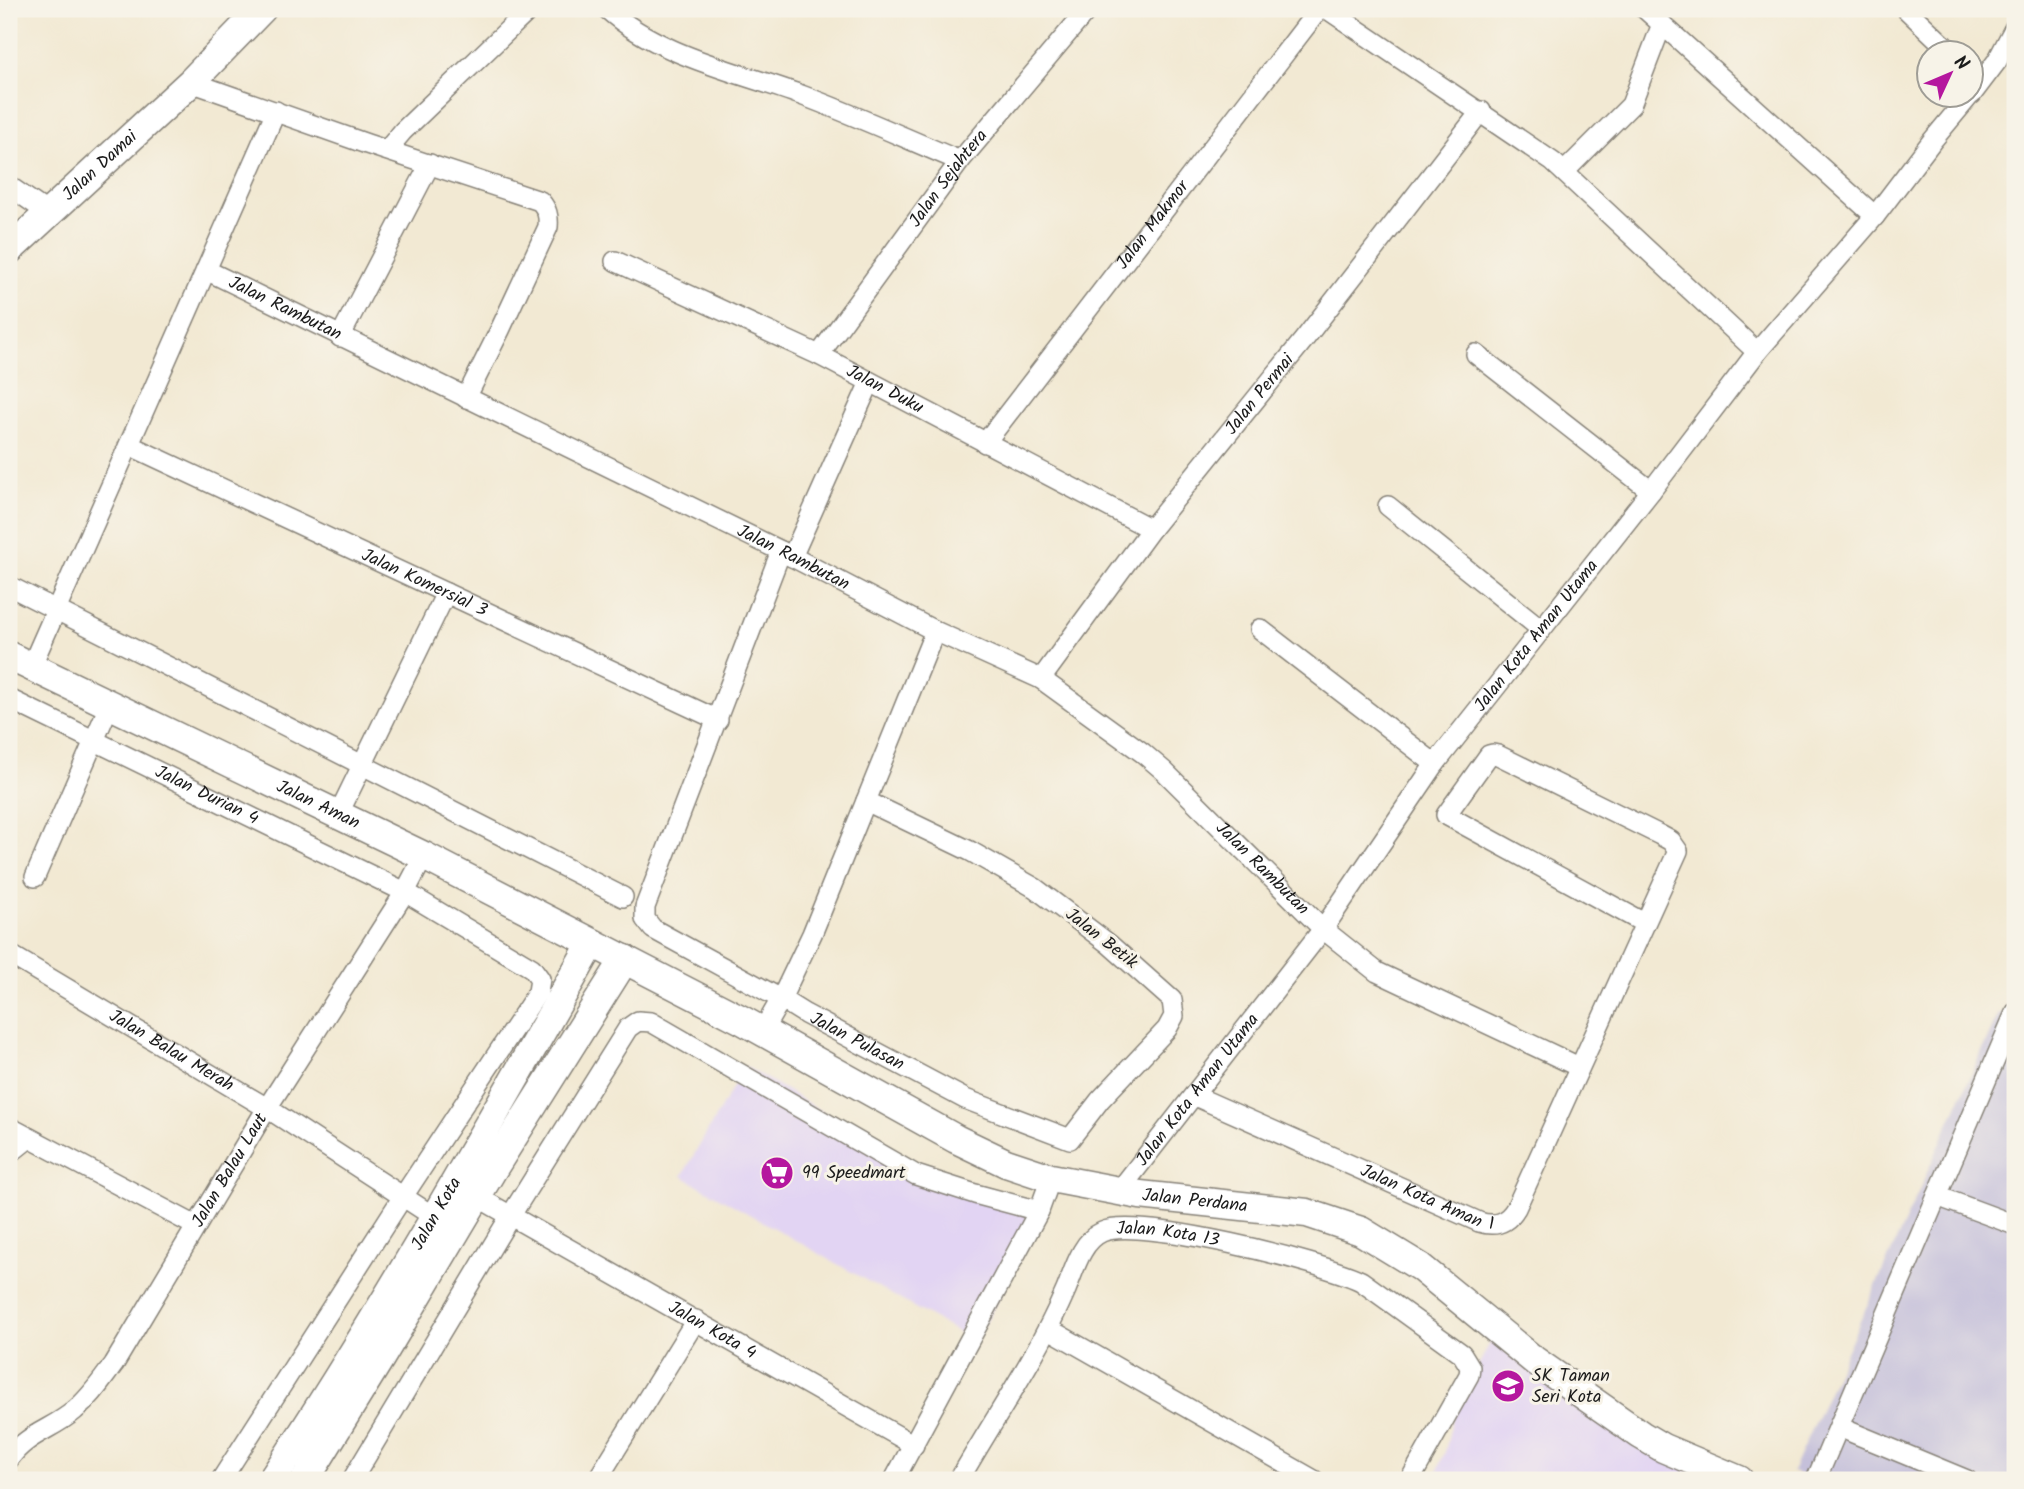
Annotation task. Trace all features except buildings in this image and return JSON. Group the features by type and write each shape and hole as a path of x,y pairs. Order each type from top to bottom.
{"street":[{"name":"Jalan Damai","path":"9,250 191,82 262,9"},
{"path":"395,140 530,9"},
{"path":"607,9 644,36 683,53 803,96 960,161"},
{"name":"Jalan Sejahtera","path":"819,355 960,161 1088,9"},
{"name":"Jalan Makmor","path":"985,443 1319,9"},
{"path":"1327,9 1532,146 1564,172 1757,352"},
{"path":"1645,9 1875,216"},
{"path":"1906,9 1936,38"},
{"path":"1564,172 1631,104 1662,24"},
{"name":"Jalan Kota Aman Utama","path":"1986,73 1997,61 2015,27"},
{"path":"191,82 276,111 395,140 430,164 540,201 548,214 548,227 466,398"},
{"name":"Jalan Kota Aman Utama","path":"1119,1191 1323,929 1435,764 1757,352 1875,216 1957,108"},
{"path":"20,662 56,610 276,111"},
{"name":"Jalan Permai","path":"1041,679 1151,529 1306,337 1481,111"},
{"path":"340,337 430,164"},
{"path":"9,186 48,213"},
{"name":"Jalan Duku","path":"615,261 819,355 1151,529"},
{"name":"Jalan Rambutan","path":"206,270 786,554 935,631 1041,679 1164,771 1323,929 1377,972 1579,1067"},
{"path":"1476,354 1651,491"},
{"path":"718,720 786,554 870,382"},
{"name":"Jalan Komersial 3","path":"129,445 718,720"},
{"path":"1388,506 1541,629"},
{"path":"9,586 623,897"},
{"path":"338,815 446,593"},
{"path":"1260,629 1435,764"},
{"path":"762,1032 813,934 935,631"},
{"name":"Jalan Aman","path":"20,662 424,856 625,959"},
{"name":"Jalan Durian 4","path":"9,699 405,892 532,968 540,979 540,986 402,1198"},
{"path":"35,877 109,706"},
{"name":"Jalan Pulasan","path":"718,720 645,907 645,919 653,929 965,1099 1070,1139"},
{"path":"1579,1067 1678,850 1671,842 1498,755 1489,755 1446,815 1644,923"},
{"name":"Jalan Betik","path":"866,801 970,851 1035,888 1109,944 1172,1000 1174,1016 1167,1029 1100,1100 1070,1139"},
{"name":"Jalan Balau Laut","path":"9,1459 29,1437 76,1410 114,1364 267,1108 405,892 424,856"},
{"name":"Jalan Kota","path":"305,1480 465,1190 592,943"},
{"name":"Jalan Kota","path":"465,1190 625,959"},
{"name":"Jalan Perdana","path":"625,959 956,1139 1006,1163 1051,1178 1119,1191 1307,1213 1361,1231 1420,1267 1526,1354 1641,1435 1663,1448 1739,1480"},
{"name":"Jalan Balau Merah","path":"14,963 267,1108 445,1224"},
{"path":"1816,1480 2015,1013"},
{"path":"352,1480 511,1215 632,1023 645,1020 746,1075 916,1175 1039,1211"},
{"name":"Jalan Kota Aman 1","path":"1195,1096 1479,1222 1496,1224 1504,1221 1516,1208 1579,1067"},
{"path":"9,1127 196,1226"},
{"path":"9,1154 29,1138"},
{"path":"894,1480 1039,1211 1051,1178"},
{"name":"Jalan Kota 4","path":"465,1190 914,1445"},
{"path":"1937,1196 2015,1225"},
{"path":"221,1480 402,1198"},
{"name":"Jalan Kota","path":"272,1480 344,1369 445,1224"},
{"name":"Jalan Kota 13","path":"964,1479 1049,1329 1083,1251 1092,1239 1102,1232 1126,1228 1167,1232 1277,1254 1344,1273 1361,1282 1462,1354 1470,1367 1466,1381 1410,1480"},
{"path":"597,1480 696,1320"},
{"path":"1049,1329 1314,1480"},
{"path":"1839,1427 1967,1480"}],"shaded area":[{"path":"2015,1012 2015,1480 1814,1480 1792,1472 1999,1013"},
{"path":"745,1066 920,1169 1048,1206 975,1342 682,1176"},
{"name":"SK Taman Seri Kota","path":"1491,1341 1707,1480 1434,1480 1445,1452 1454,1412"}],"place":[{"name":"99 Speedmart","path":"777,1173"},
{"name":"SK Taman Seri Kota","path":"1508,1386"}]}
